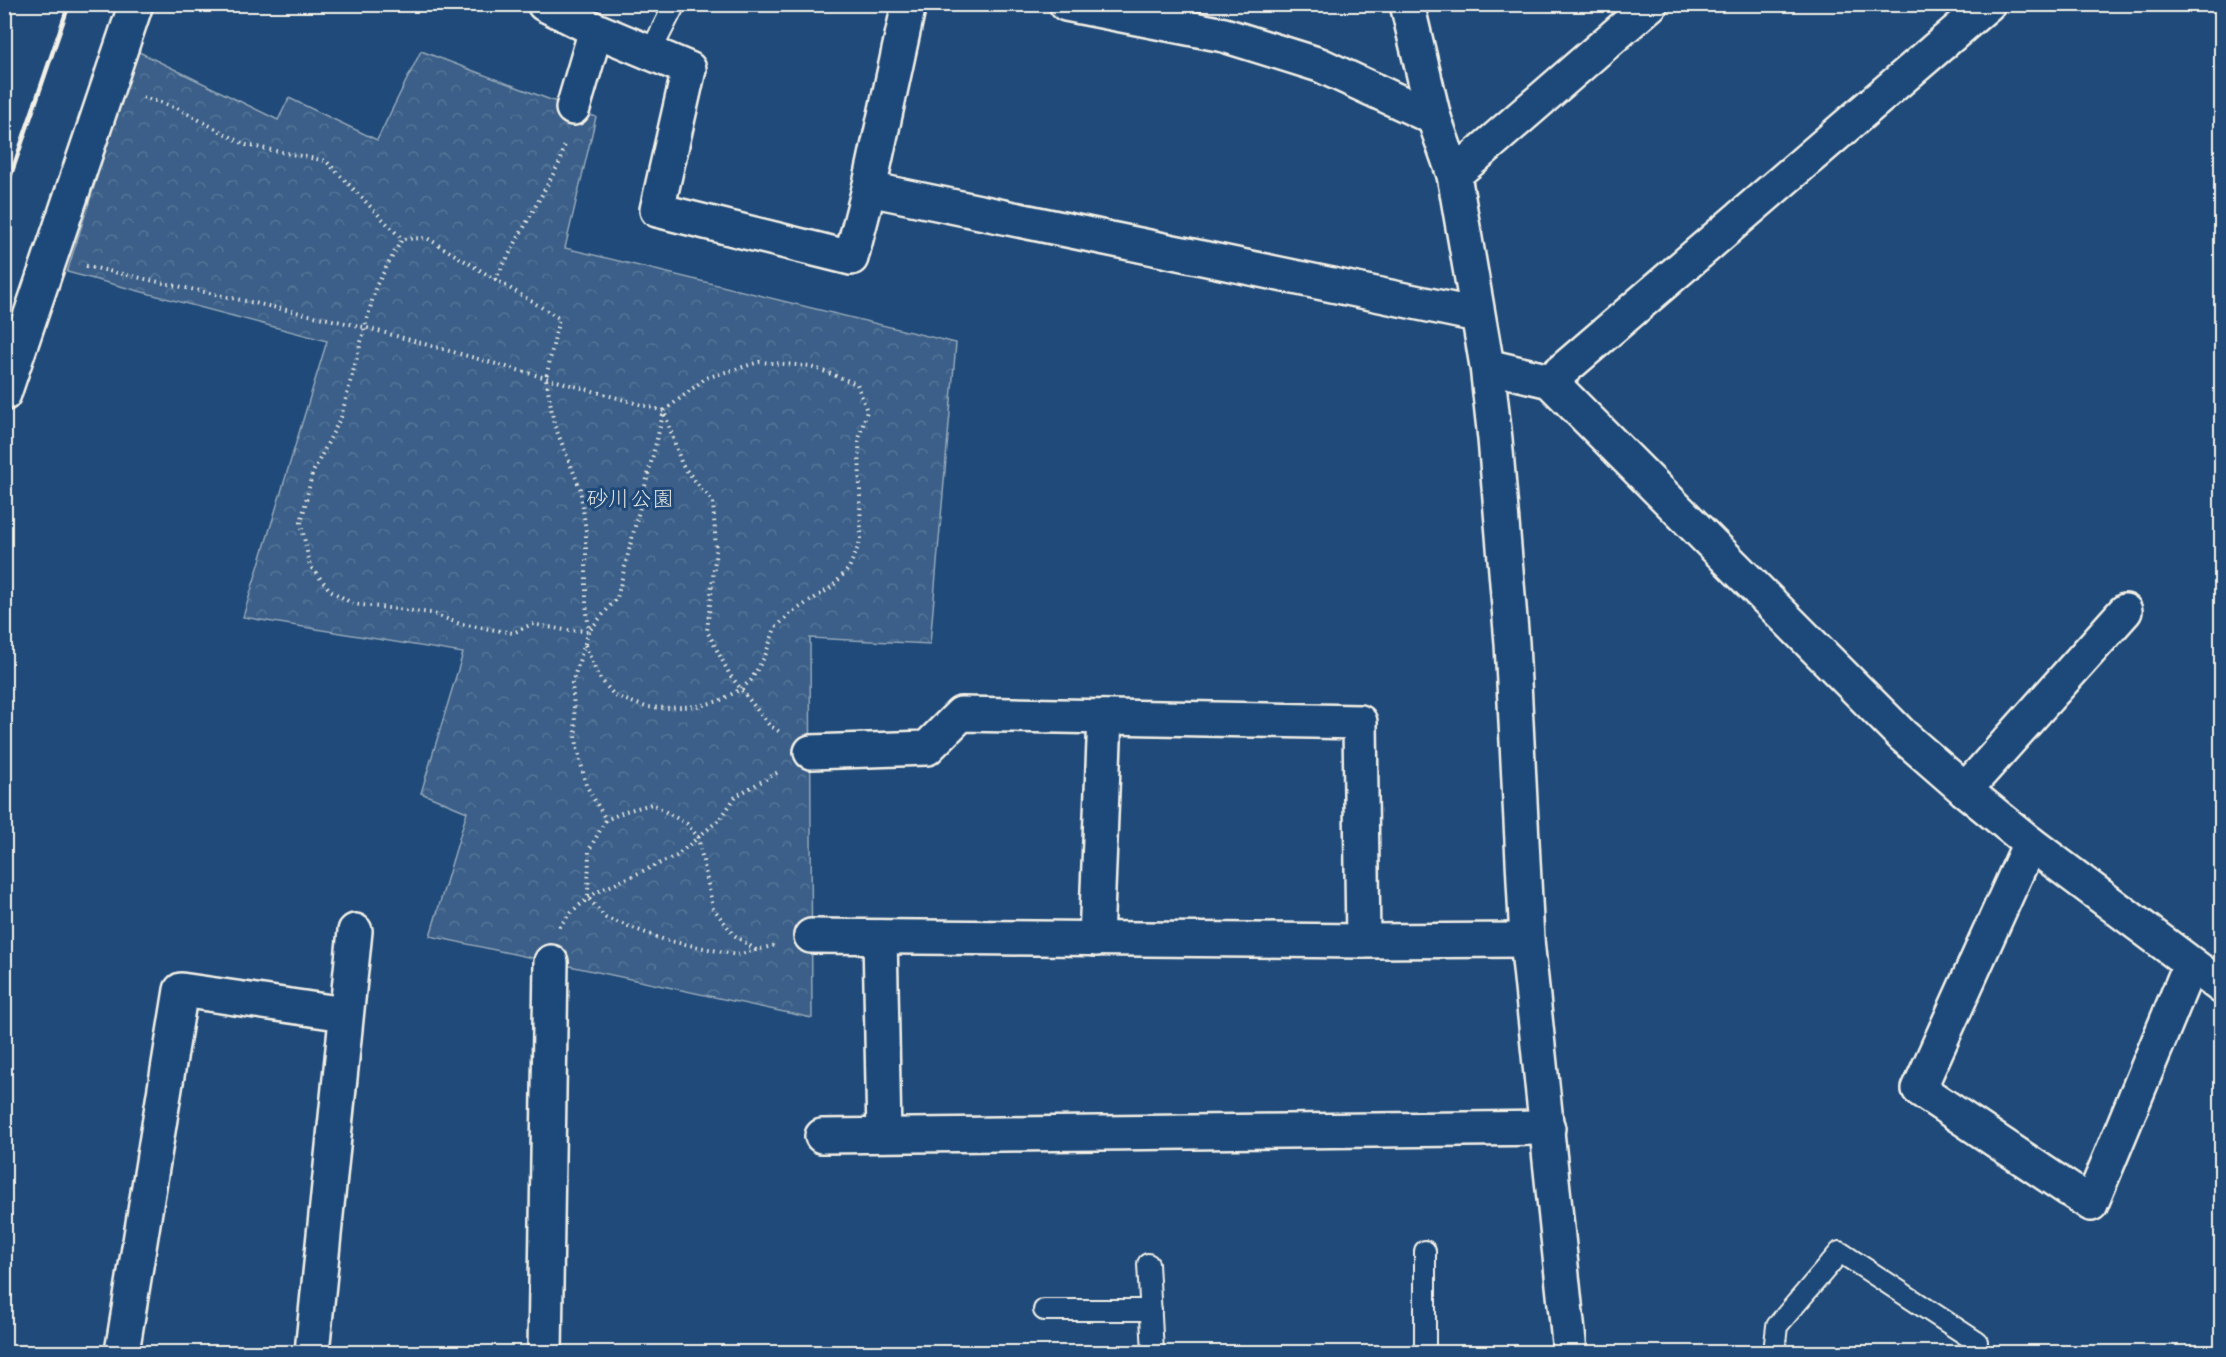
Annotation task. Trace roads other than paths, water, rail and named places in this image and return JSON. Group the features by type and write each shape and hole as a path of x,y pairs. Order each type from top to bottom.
{"street":[{"path":"4,394 136,4"},
{"path":"544,4 596,30 689,69 657,210 851,258 869,189 909,4"},
{"path":"1066,4 1224,35 1320,65 1434,118"},
{"path":"1407,4 1434,118 1454,175 1487,366 1512,643 1527,940 1570,1353"},
{"path":"1454,175 1651,4"},
{"path":"1550,381 1979,7"},
{"path":"573,108 596,30"},
{"path":"869,189 1477,315"},
{"path":"1487,366 1550,381 1902,735 2030,843 2222,987"},
{"path":"1965,790 2125,611"},
{"path":"811,752 927,748 961,714 1360,722 1363,941"},
{"path":"1096,939 1105,717"},
{"path":"2030,843 1919,1089 2091,1204 2190,965"},
{"path":"312,1353 355,931"},
{"path":"811,936 1363,941 1527,940"},
{"path":"880,937 884,1136"},
{"path":"545,1353 551,962"},
{"path":"122,1353 181,990 345,1014"},
{"path":"822,1136 1548,1128"}],"lane":[{"path":"650,53 675,4"},
{"path":"1425,1251 1425,1353"},
{"path":"1774,1353 1777,1326 1840,1252 1977,1342 1976,1353"},
{"path":"1148,1264 1153,1353"},
{"path":"1044,1310 1151,1310"}],"railway":[{"path":"4,195 69,4"}],"park label":[{"name":"砂川公園","path":"630,498"}]}
